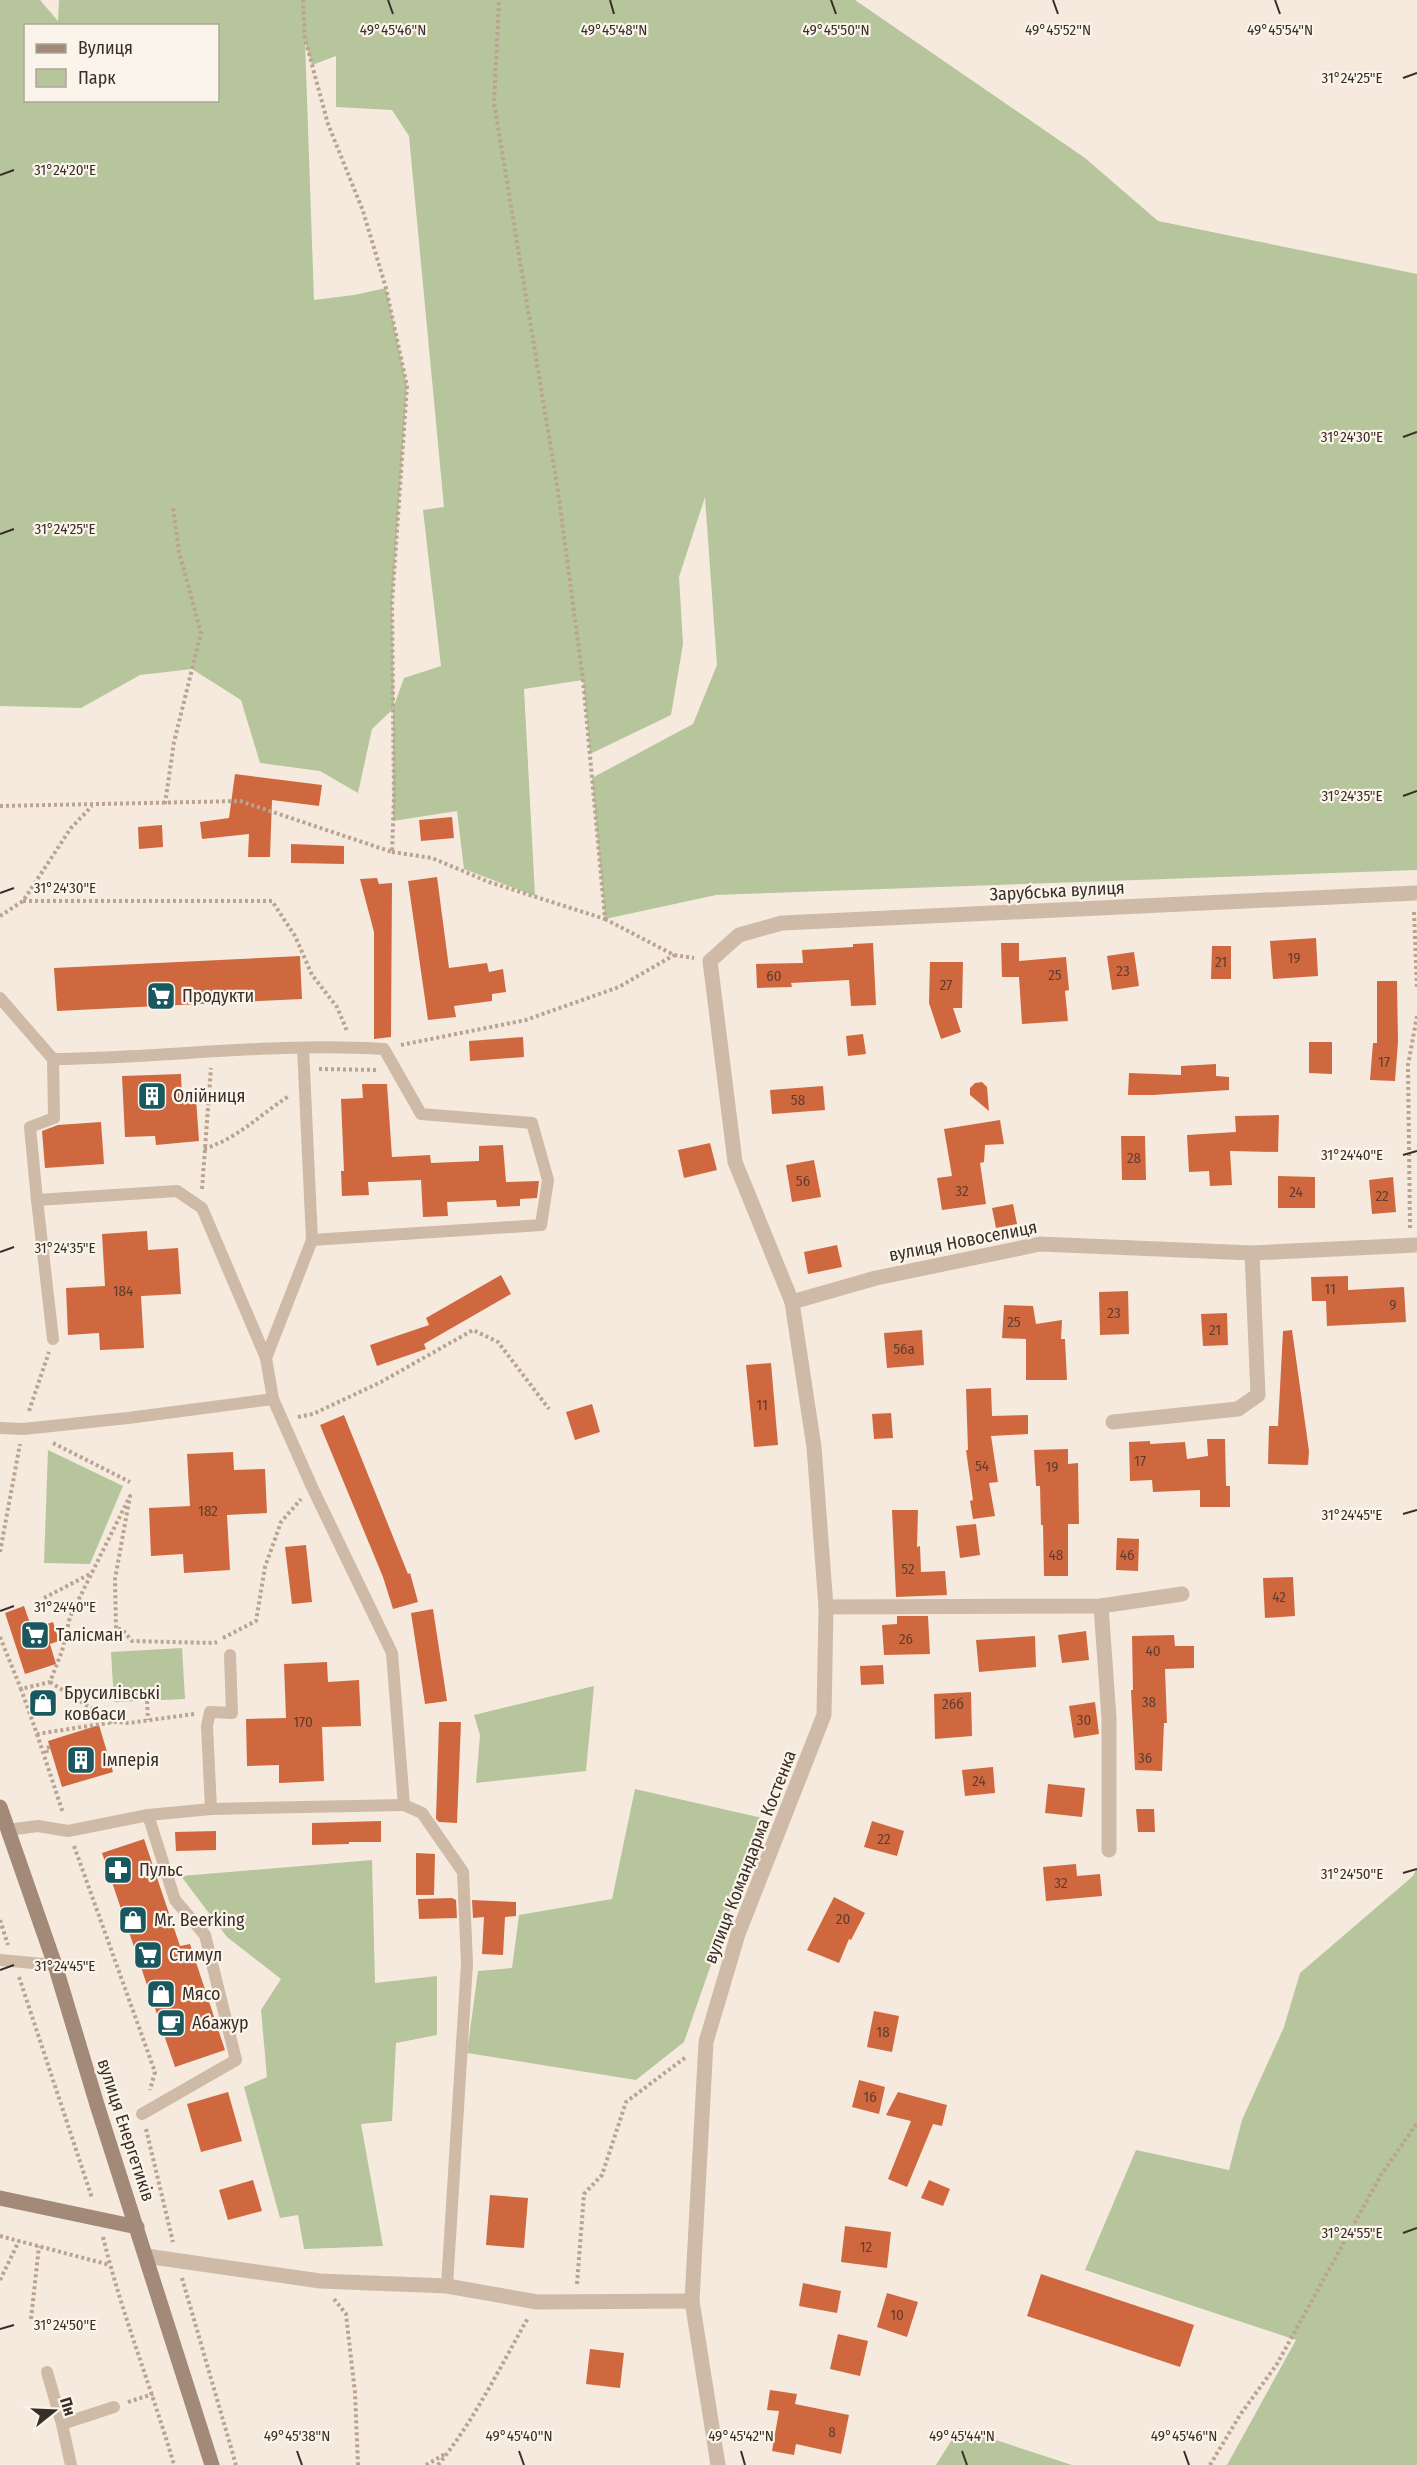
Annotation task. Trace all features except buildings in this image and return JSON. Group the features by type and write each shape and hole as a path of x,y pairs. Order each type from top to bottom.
{"main road":[{"name":"вулиця Енергетиків","path":"0,1807 55,1965 212,2465"},
{"path":"0,2198 136,2227"}],"street":[{"name":"Зарубська вулиця","path":"710,960 739,935 782,923 1415,893"},
{"name":"вулиця Командарма Костенка","path":"710,960 735,1162 792,1302 814,1447 826,1607 824,1715 738,1934 706,2042 692,2301 718,2465"},
{"name":"вулиця Новоселиця","path":"792,1302 876,1278 1040,1244 1252,1253 1414,1246"},
{"path":"1113,1422 1238,1409 1258,1395 1252,1253"},
{"path":"826,1607 1101,1606 1182,1594"},
{"path":"1101,1606 1109,1718 1109,1850"},
{"path":"146,2256 321,2281 447,2286 537,2302 692,2301"}],"lane":[{"path":"0,998 53,1059 54,1118 30,1127 53,1339"},
{"path":"266,1358 312,1240 303,1048"},
{"path":"53,1059 303,1048 384,1049 422,1114 532,1123 548,1179 541,1225 312,1240"},
{"path":"37,1200 177,1191 202,1208 266,1358 273,1399 312,1487 392,1653 405,1805"},
{"path":"0,1428 23,1429 128,1418 273,1399"},
{"path":"211,1809 207,1726 210,1712 232,1713 230,1655"},
{"path":"7,1830 38,1826 68,1831 148,1815 211,1809 405,1805 422,1813 463,1872 467,1963 447,2286"},
{"path":"142,2114 237,2060 205,1935 175,1900 148,1815"},
{"path":"0,1960 55,1965"},
{"path":"47,2372 62,2424 70,2465"},
{"path":"62,2424 114,2407"}],"path":[{"path":"303,0 305,39 322,104 363,211 386,288 407,386 392,603 394,787 392,852"},
{"path":"499,0 494,103 558,491 579,645 605,919"},
{"path":"165,804 174,742 201,633 179,552 173,507"},
{"path":"0,806 92,806 240,801 392,852 432,858 489,882 605,919 674,955 710,960"},
{"path":"0,916 22,901 70,828 92,806"},
{"path":"1415,893 1417,989"},
{"path":"22,901 272,901 295,936 312,975 338,1007 353,1047"},
{"path":"384,1049 525,1020 619,987 674,955"},
{"path":"1414,1246 1408,1065 1417,1016"},
{"path":"202,1208 212,1052"},
{"path":"282,1419 313,1414 381,1382 473,1330 498,1342 549,1409"},
{"path":"23,1429 130,1482"},
{"path":"50,1682 62,1651 70,1617 130,1496 115,1579 116,1629 122,1629 132,1641 214,1643 256,1621 265,1567 281,1522 312,1487"},
{"path":"44,1598 93,1573"},
{"path":"0,1637 37,1734 114,1722 210,1712"},
{"path":"21,1689 50,1682 114,1722"},
{"path":"147,1701 148,1720"},
{"path":"47,1753 46,1748 50,1747"},
{"path":"0,1920 99,2220 134,2344 153,2394 174,2465"},
{"path":"575,2302 584,2194 602,2175 626,2102 706,2042"},
{"path":"1210,2465 1240,2415 1277,2364 1381,2175 1417,2123"},
{"path":"0,2236 110,2265"},
{"path":"0,2280 19,2241"},
{"path":"31,2319 39,2246"},
{"path":"321,2281 346,2314 358,2465"},
{"path":"438,2465 537,2302"},
{"path":"114,2407 153,2394"},
{"path":"426,2465 448,2452"}],"green space":[{"path":"0,0 40,0 58,21 59,0 855,0 1085,158 1158,221 1417,274 1417,870 716,895 605,919 592,778 693,724 717,665 705,497 679,577 683,644 671,715 590,754 583,680 524,689 535,896 464,869 457,811 393,821 393,709 372,729 358,793 320,771 260,763 241,700 192,669 140,675 81,708 0,706","holes":["305,42 312,65 336,56 336,107 392,110 409,136 444,507 423,510 441,666 404,678 394,706 392,603 407,386 386,288 314,300"]},
{"path":"48,1450 123,1486 90,1564 44,1563"},
{"path":"182,1648 185,1699 114,1702 111,1652"},
{"path":"594,1686 586,1771 476,1783 480,1735 474,1715"},
{"path":"635,1789 762,1818 684,2042 636,2080 467,2053 478,1971 512,1968 519,1915 612,1899"},
{"path":"372,1860 375,1983 437,1976 437,2035 396,2043 392,2121 361,2124 383,2246 304,2249 298,2215 280,2218 244,2087 267,2077 261,2010 281,1979 227,1937 181,1876"},
{"path":"1417,1868 1417,2465 1227,2465 1296,2340 1085,2270 1136,2150 1229,2170 1242,2120 1284,2027 1300,1973 1413,1876"},
{"path":"959,2428 1072,2465 936,2465"}],"place":[{"name":"Продукти","path":"161,996"},
{"name":"Олійниця","path":"152,1096"},
{"name":"Талісман","path":"35,1635"},
{"name":"Брусилівські ковбаси","path":"43,1703"},
{"name":"Імперія","path":"81,1760"},
{"name":"Пульс","path":"118,1870"},
{"name":"Mr. Beerking","path":"133,1920"},
{"name":"Стимул","path":"148,1955"},
{"name":"Мясо","path":"161,1994"},
{"name":"Абажур","path":"171,2023"}]}
